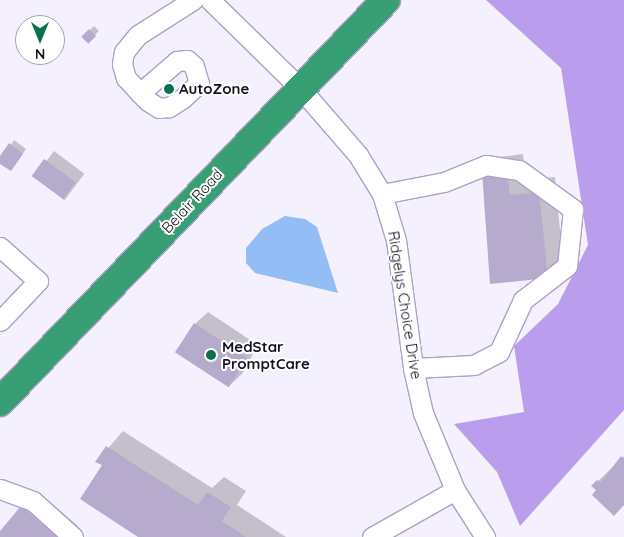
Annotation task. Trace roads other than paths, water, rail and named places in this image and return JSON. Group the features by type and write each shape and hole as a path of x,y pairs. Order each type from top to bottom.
{"highway":[{"name":"Belair Road","path":"0,402 386,0"}],"street":[{"path":"140,94 126,78 122,64 124,52 153,23 193,0"},
{"name":"Ridgelys Choice Drive","path":"210,0 300,88 358,155 382,194 396,240 413,368 423,412 455,490 484,537"},
{"path":"382,194 444,182 486,165 519,170 573,208 566,266 523,300 499,352 474,365 413,368"},
{"path":"0,247 38,281 0,321"},
{"path":"0,489 33,501 73,537"},
{"path":"372,537 455,490"}],"water":[{"path":"285,216 305,219 317,227 338,293 255,273 246,263 246,248 262,229"}],"place":[{"name":"AutoZone","path":"169,89"},
{"name":"MedStar PromptCare","path":"211,355"}]}
